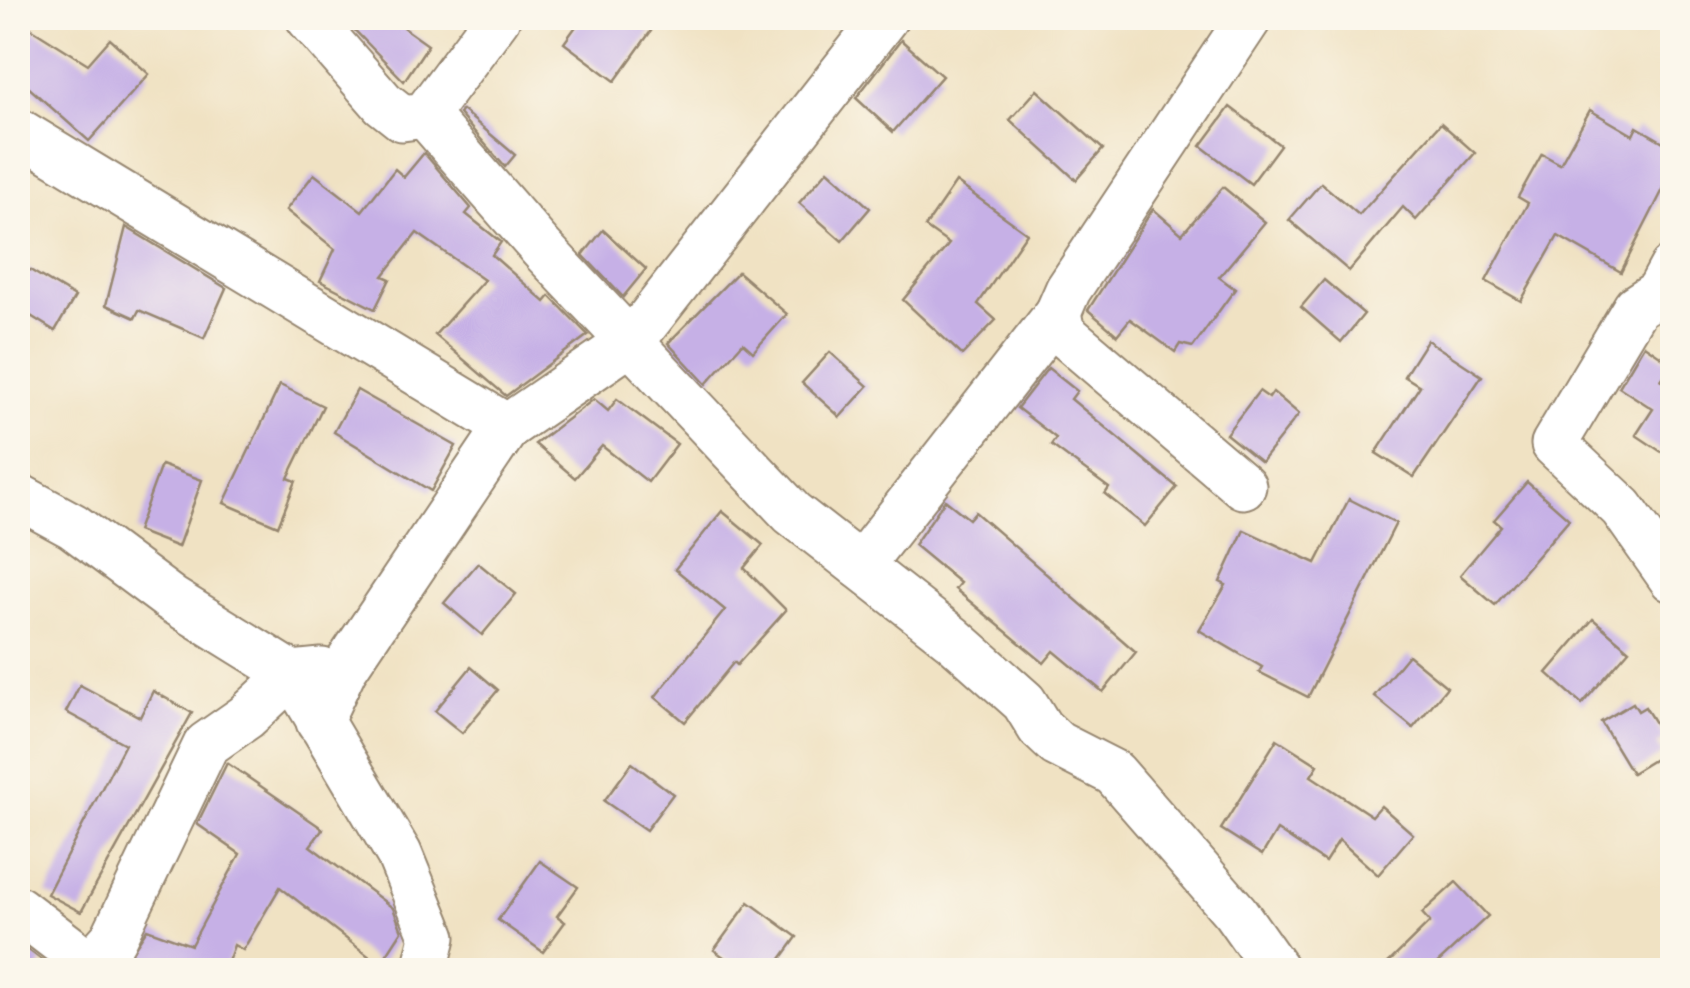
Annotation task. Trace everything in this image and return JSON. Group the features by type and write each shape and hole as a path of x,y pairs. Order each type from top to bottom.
{"street":[{"path":"309,18 382,103 402,118 425,115 497,18"},
{"path":"319,722 344,669 507,427 632,341 885,18"},
{"path":"860,566 1058,313 1068,290 1250,18"},
{"path":"425,115 542,249 792,512 1024,702 1040,728 1058,744 1114,773 1236,912 1276,970"},
{"path":"18,131 507,427"},
{"path":"1672,268 1659,292 1636,306 1554,444 1622,508 1672,579"},
{"path":"1058,313 1062,332 1243,486"},
{"path":"18,496 73,526 171,599 292,674 398,854 420,902 433,937 426,970"},
{"path":"18,909 78,955 96,958 112,939 206,745 246,718 292,674 344,669"}],"building":[{"path":"343,18 411,18 404,28 428,45 404,81"},
{"path":"582,18 633,18 651,31 615,81 564,43"},
{"path":"18,20 88,64 110,39 149,74 89,141 18,78"},
{"path":"901,40 942,76 893,132 856,98"},
{"path":"1037,90 1103,149 1076,180 1010,120"},
{"path":"1230,107 1280,145 1251,184 1201,146"},
{"path":"462,110 515,155 505,167 459,114"},
{"path":"1590,110 1633,135 1637,127 1672,147 1672,172 1621,272 1558,236 1521,301 1486,281 1528,203 1518,197 1542,154 1560,164"},
{"path":"1441,123 1475,153 1416,220 1403,207 1349,271 1289,220 1321,183 1359,215"},
{"path":"424,153 471,208 466,214 501,242 492,255 545,302 550,296 588,335 506,396 435,335 484,280 417,233 383,276 390,279 375,309 320,281 335,249 286,210 314,174 362,211 395,169 404,177"},
{"path":"828,170 870,208 842,241 799,203"},
{"path":"956,182 1027,233 978,304 996,320 962,355 903,300 949,244 925,227"},
{"path":"1223,187 1265,222 1219,277 1235,289 1193,347 1180,344 1175,352 1130,319 1117,335 1088,310 1153,209 1182,234"},
{"path":"126,227 226,288 204,338 139,310 135,318 106,305"},
{"path":"603,230 646,269 623,297 583,255"},
{"path":"25,267 75,297 55,331 18,308 18,280"},
{"path":"738,272 787,314 753,352 743,343 706,384 668,343"},
{"path":"1324,280 1364,314 1341,342 1301,307"},
{"path":"1427,340 1482,376 1414,477 1376,453 1420,386 1404,376"},
{"path":"1644,345 1672,364 1661,380 1668,385 1672,378 1672,459 1636,435 1653,409 1619,387"},
{"path":"830,352 868,386 840,417 802,383"},
{"path":"1048,368 1077,391 1071,399 1177,487 1145,526 1105,494 1109,488 1051,445 1056,438 1017,408"},
{"path":"280,385 323,406 288,478 296,481 278,526 224,503"},
{"path":"357,390 456,446 431,491 334,432"},
{"path":"1259,391 1269,398 1273,392 1299,414 1261,462 1226,434"},
{"path":"594,399 608,411 617,399 677,444 648,482 602,446 575,478 535,444"},
{"path":"161,465 202,480 178,547 137,531"},
{"path":"1527,482 1569,519 1495,605 1460,575 1501,526 1494,520"},
{"path":"1349,499 1396,523 1308,697 1259,672 1262,667 1199,630 1226,585 1220,582 1244,530 1316,563"},
{"path":"945,500 969,519 975,512 1136,652 1103,692 1054,651 1044,663 955,589 960,583 914,545"},
{"path":"722,511 763,545 744,568 786,610 737,665 734,662 685,722 655,697 725,610 675,569"},
{"path":"478,563 516,594 482,635 444,603"},
{"path":"1593,619 1629,650 1582,704 1547,673"},
{"path":"1408,655 1447,687 1413,728 1374,696"},
{"path":"471,667 498,690 462,733 435,711"},
{"path":"80,685 140,717 153,691 192,713 81,912 47,894 125,744 66,712"},
{"path":"1633,703 1638,711 1645,707 1665,739 1657,744 1663,754 1632,773 1601,722"},
{"path":"1277,739 1318,765 1311,776 1372,816 1381,806 1413,834 1378,875 1339,840 1325,862 1277,830 1262,855 1221,829"},
{"path":"227,763 323,829 310,846 393,908 402,931 380,965 280,887 243,950 234,945 225,970 120,970 147,929 191,945 240,854 197,824"},
{"path":"632,763 673,794 646,830 604,801"},
{"path":"540,861 578,887 557,916 565,922 543,952 498,920"},
{"path":"1456,882 1488,916 1430,970 1381,970 1430,922 1422,913"},
{"path":"749,902 797,937 773,970 742,970 714,950"},
{"path":"18,942 43,961 38,970 18,970"}]}
